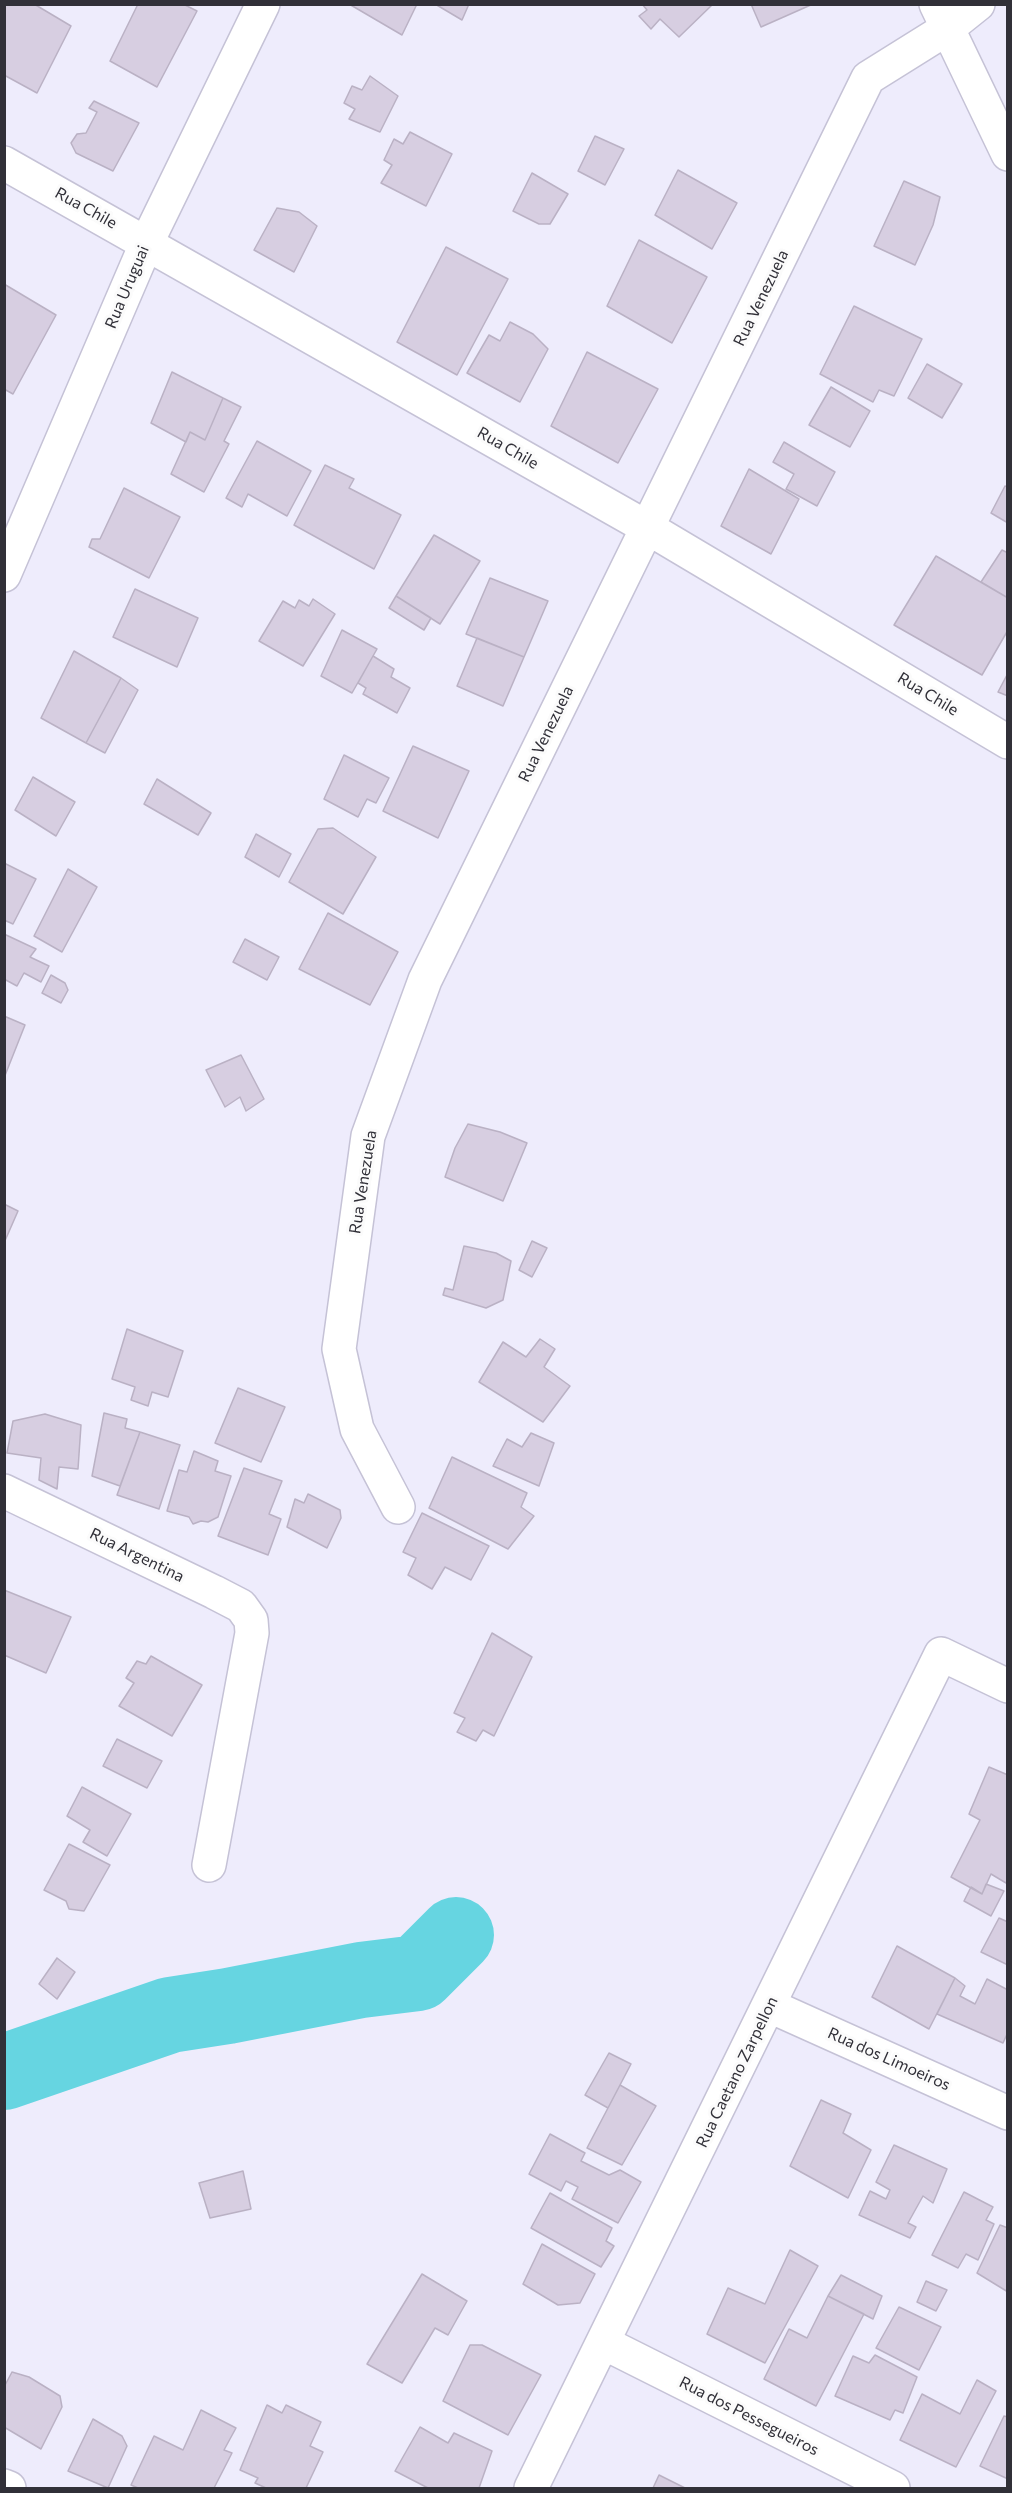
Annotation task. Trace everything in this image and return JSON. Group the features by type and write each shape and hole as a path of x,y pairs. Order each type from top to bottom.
{"street":[{"name":"Rua Uruguai","path":"4,576 147,242 263,4"},
{"name":"Rua Venezuela","path":"398,1507 357,1429 339,1349 368,1136 424,980 868,78 942,16 978,4"},
{"path":"942,16 1008,154"},
{"name":"Rua Chile","path":"4,163 648,528 1008,742"},
{"name":"Rua Argentina","path":"4,1491 241,1606 251,1620 252,1633 209,1865"},
{"name":"Rua Caetano Zarpellon","path":"531,2488 770,2006 941,1654 1008,1686"},
{"name":"Rua dos Limoeiros","path":"770,2006 1008,2113"},
{"name":"Rua dos Pessegueiros","path":"604,2343 893,2488"},
{"path":"4,2486 9,2488"}],"building":[{"path":"4,4 34,4 71,26 37,93 4,75"},
{"path":"138,4 183,4 197,11 157,87 110,61"},
{"path":"349,4 417,4 402,35"},
{"path":"435,4 469,4 462,20"},
{"path":"642,4 712,5 679,37 660,19 651,29 639,16 647,10"},
{"path":"751,4 813,4 761,27"},
{"path":"370,76 398,96 380,132 349,119 355,109 344,103 352,86 362,90"},
{"path":"94,101 139,123 113,171 76,153 71,143 77,134 86,133 97,112 89,108"},
{"path":"410,132 452,154 426,206 381,183 392,165 384,160 394,139 403,144"},
{"path":"595,136 624,149 605,185 578,171"},
{"path":"678,170 737,203 712,249 655,215"},
{"path":"532,173 568,194 550,224 539,224 513,211"},
{"path":"904,181 940,197 933,225 915,265 874,246"},
{"path":"277,208 299,212 317,226 294,272 254,250"},
{"path":"639,240 707,277 672,343 607,306"},
{"path":"446,247 508,279 457,375 397,342"},
{"path":"4,284 56,315 13,394 4,389"},
{"path":"854,306 922,339 894,396 879,390 873,402 820,374"},
{"path":"510,322 533,334 548,349 520,402 467,373 489,335 500,341"},
{"path":"587,352 658,389 618,463 551,426"},
{"path":"927,364 962,384 942,418 908,398"},
{"path":"172,372 223,398 205,440 190,432 186,442 151,423"},
{"path":"831,387 870,411 850,447 809,425"},
{"path":"223,398 241,407 224,441 229,444 204,492 171,474 190,432 205,440"},
{"path":"257,441 311,471 287,516 248,494 242,507 226,498"},
{"path":"784,442 835,472 817,506 786,489 794,474 773,462"},
{"path":"325,465 354,479 349,488 401,515 374,569 294,525"},
{"path":"749,469 799,499 771,554 721,526"},
{"path":"1005,486 1008,487 1008,523 991,513"},
{"path":"124,488 180,517 149,578 89,547 92,539 100,539"},
{"path":"434,535 480,561 440,624 396,596"},
{"path":"1002,550 1008,553 1008,598 981,582"},
{"path":"936,556 1008,598 1008,630 982,675 894,625"},
{"path":"490,578 548,601 524,657 466,634"},
{"path":"135,589 198,618 177,667 113,637"},
{"path":"396,596 431,618 424,630 389,608"},
{"path":"313,599 335,614 303,666 259,641 283,601 295,608 299,600 309,606"},
{"path":"342,630 377,649 352,693 321,676"},
{"path":"477,638 524,657 503,706 457,686"},
{"path":"74,651 121,678 86,743 41,718"},
{"path":"373,656 394,669 391,677 410,688 397,713 363,694 366,688 358,683"},
{"path":"1008,673 1008,696 998,692"},
{"path":"121,678 138,690 105,753 86,743"},
{"path":"413,746 469,771 438,838 383,811"},
{"path":"344,755 389,778 376,803 367,799 358,817 324,799"},
{"path":"33,777 75,802 56,836 15,810"},
{"path":"157,779 211,813 198,835 144,804"},
{"path":"333,828 376,857 343,914 289,882 318,829"},
{"path":"256,834 291,854 279,877 245,857"},
{"path":"4,863 36,879 13,924 4,920"},
{"path":"68,869 97,887 62,952 34,936"},
{"path":"328,913 398,952 370,1005 299,969"},
{"path":"4,934 36,949 30,957 49,966 41,982 24,973 17,986 4,979"},
{"path":"245,939 279,957 267,980 233,962"},
{"path":"51,975 65,983 68,990 61,1003 42,993"},
{"path":"4,1016 25,1025 4,1078"},
{"path":"241,1055 264,1099 246,1111 240,1097 225,1107 206,1070"},
{"path":"468,1124 500,1132 527,1143 503,1201 445,1177 455,1148"},
{"path":"4,1204 18,1211 4,1243"},
{"path":"532,1241 547,1248 532,1277 519,1270"},
{"path":"464,1246 496,1253 511,1261 503,1300 486,1308 443,1295 445,1288 453,1290"},
{"path":"127,1329 183,1351 168,1397 152,1392 148,1406 131,1400 135,1387 112,1379"},
{"path":"540,1339 555,1349 544,1367 570,1386 543,1422 479,1382 503,1342 526,1357"},
{"path":"238,1388 285,1407 261,1462 215,1443"},
{"path":"104,1413 127,1419 125,1428 140,1432 120,1486 92,1476"},
{"path":"45,1414 81,1425 78,1469 59,1467 57,1489 39,1480 41,1458 7,1453 13,1421"},
{"path":"140,1432 180,1445 159,1509 117,1495"},
{"path":"531,1433 554,1443 539,1486 493,1466 507,1439 522,1447"},
{"path":"194,1451 218,1461 215,1471 231,1476 218,1517 208,1522 201,1521 193,1524 189,1517 167,1511 179,1470 187,1472"},
{"path":"452,1457 527,1493 521,1507 534,1516 508,1549 429,1508"},
{"path":"244,1468 282,1481 269,1514 281,1519 268,1555 218,1536"},
{"path":"308,1494 340,1510 341,1518 327,1548 287,1527 295,1499 304,1503"},
{"path":"422,1513 489,1546 471,1580 445,1567 432,1589 408,1575 416,1558 403,1552"},
{"path":"4,1590 71,1617 46,1673 4,1655"},
{"path":"492,1633 532,1657 494,1736 483,1730 476,1741 457,1732 465,1718 454,1713"},
{"path":"151,1656 202,1685 172,1736 119,1706 134,1683 126,1678 137,1661 146,1664"},
{"path":"117,1739 162,1761 147,1788 103,1766"},
{"path":"989,1767 1008,1775 1008,1879 1006,1883 991,1874 982,1894 951,1877 980,1820 969,1814"},
{"path":"82,1787 131,1814 107,1856 83,1842 90,1830 67,1816"},
{"path":"69,1844 110,1865 84,1911 69,1909 66,1901 44,1890"},
{"path":"986,1884 1004,1891 991,1916 964,1901 971,1887 982,1894"},
{"path":"999,1918 1008,1922 1008,1965 981,1952"},
{"path":"897,1946 955,1978 929,2029 872,1997"},
{"path":"57,1958 75,1972 57,1999 39,1984"},
{"path":"955,1978 965,1986 960,1996 975,2004 987,1979 1008,1990 1008,2032 1003,2043 937,2014"},
{"path":"609,2053 631,2064 608,2108 585,2095"},
{"path":"620,2085 656,2106 622,2165 587,2148"},
{"path":"821,2100 851,2114 843,2133 871,2150 848,2198 790,2166"},
{"path":"550,2134 585,2153 581,2161 609,2175 620,2170 641,2182 618,2223 572,2199 578,2187 566,2181 561,2191 529,2174"},
{"path":"894,2145 947,2169 933,2203 923,2196 908,2223 916,2227 910,2238 859,2215 870,2191 886,2199 890,2190 876,2182"},
{"path":"243,2171 251,2209 210,2218 199,2183"},
{"path":"964,2192 993,2207 986,2220 994,2224 978,2260 966,2254 958,2268 932,2255"},
{"path":"550,2193 612,2228 606,2241 614,2246 601,2267 531,2228"},
{"path":"1000,2225 1008,2228 1008,2292 977,2273"},
{"path":"542,2244 595,2274 580,2303 558,2305 523,2284"},
{"path":"790,2250 818,2266 765,2363 707,2334 728,2288 765,2304"},
{"path":"422,2274 467,2301 448,2335 435,2328 402,2383 367,2364"},
{"path":"841,2275 882,2296 873,2319 828,2296"},
{"path":"926,2281 947,2290 936,2311 917,2302"},
{"path":"828,2296 864,2314 816,2406 764,2379 789,2329 807,2338"},
{"path":"899,2307 941,2327 919,2370 876,2348"},
{"path":"470,2345 482,2345 541,2375 508,2435 443,2401"},
{"path":"875,2355 917,2377 903,2413 895,2410 890,2420 835,2396 853,2356 869,2363"},
{"path":"12,2372 29,2377 60,2396 62,2407 41,2449 4,2427 4,2387"},
{"path":"977,2380 996,2391 956,2467 900,2440 922,2394 960,2414"},
{"path":"267,2405 282,2413 286,2405 321,2422 310,2446 323,2452 306,2488 266,2488 255,2483 258,2478 240,2470"},
{"path":"201,2410 236,2428 224,2450 232,2453 214,2488 138,2488 131,2485 154,2436 183,2450"},
{"path":"1004,2416 1008,2417 1008,2479 980,2466"},
{"path":"93,2419 122,2436 127,2446 108,2488 68,2471"},
{"path":"420,2427 448,2443 454,2433 492,2451 479,2488 428,2488 395,2471"},
{"path":"659,2475 685,2488 653,2488"}],"waterway":[{"path":"4,2072 170,2015 361,1980 418,1973 456,1935"}]}
